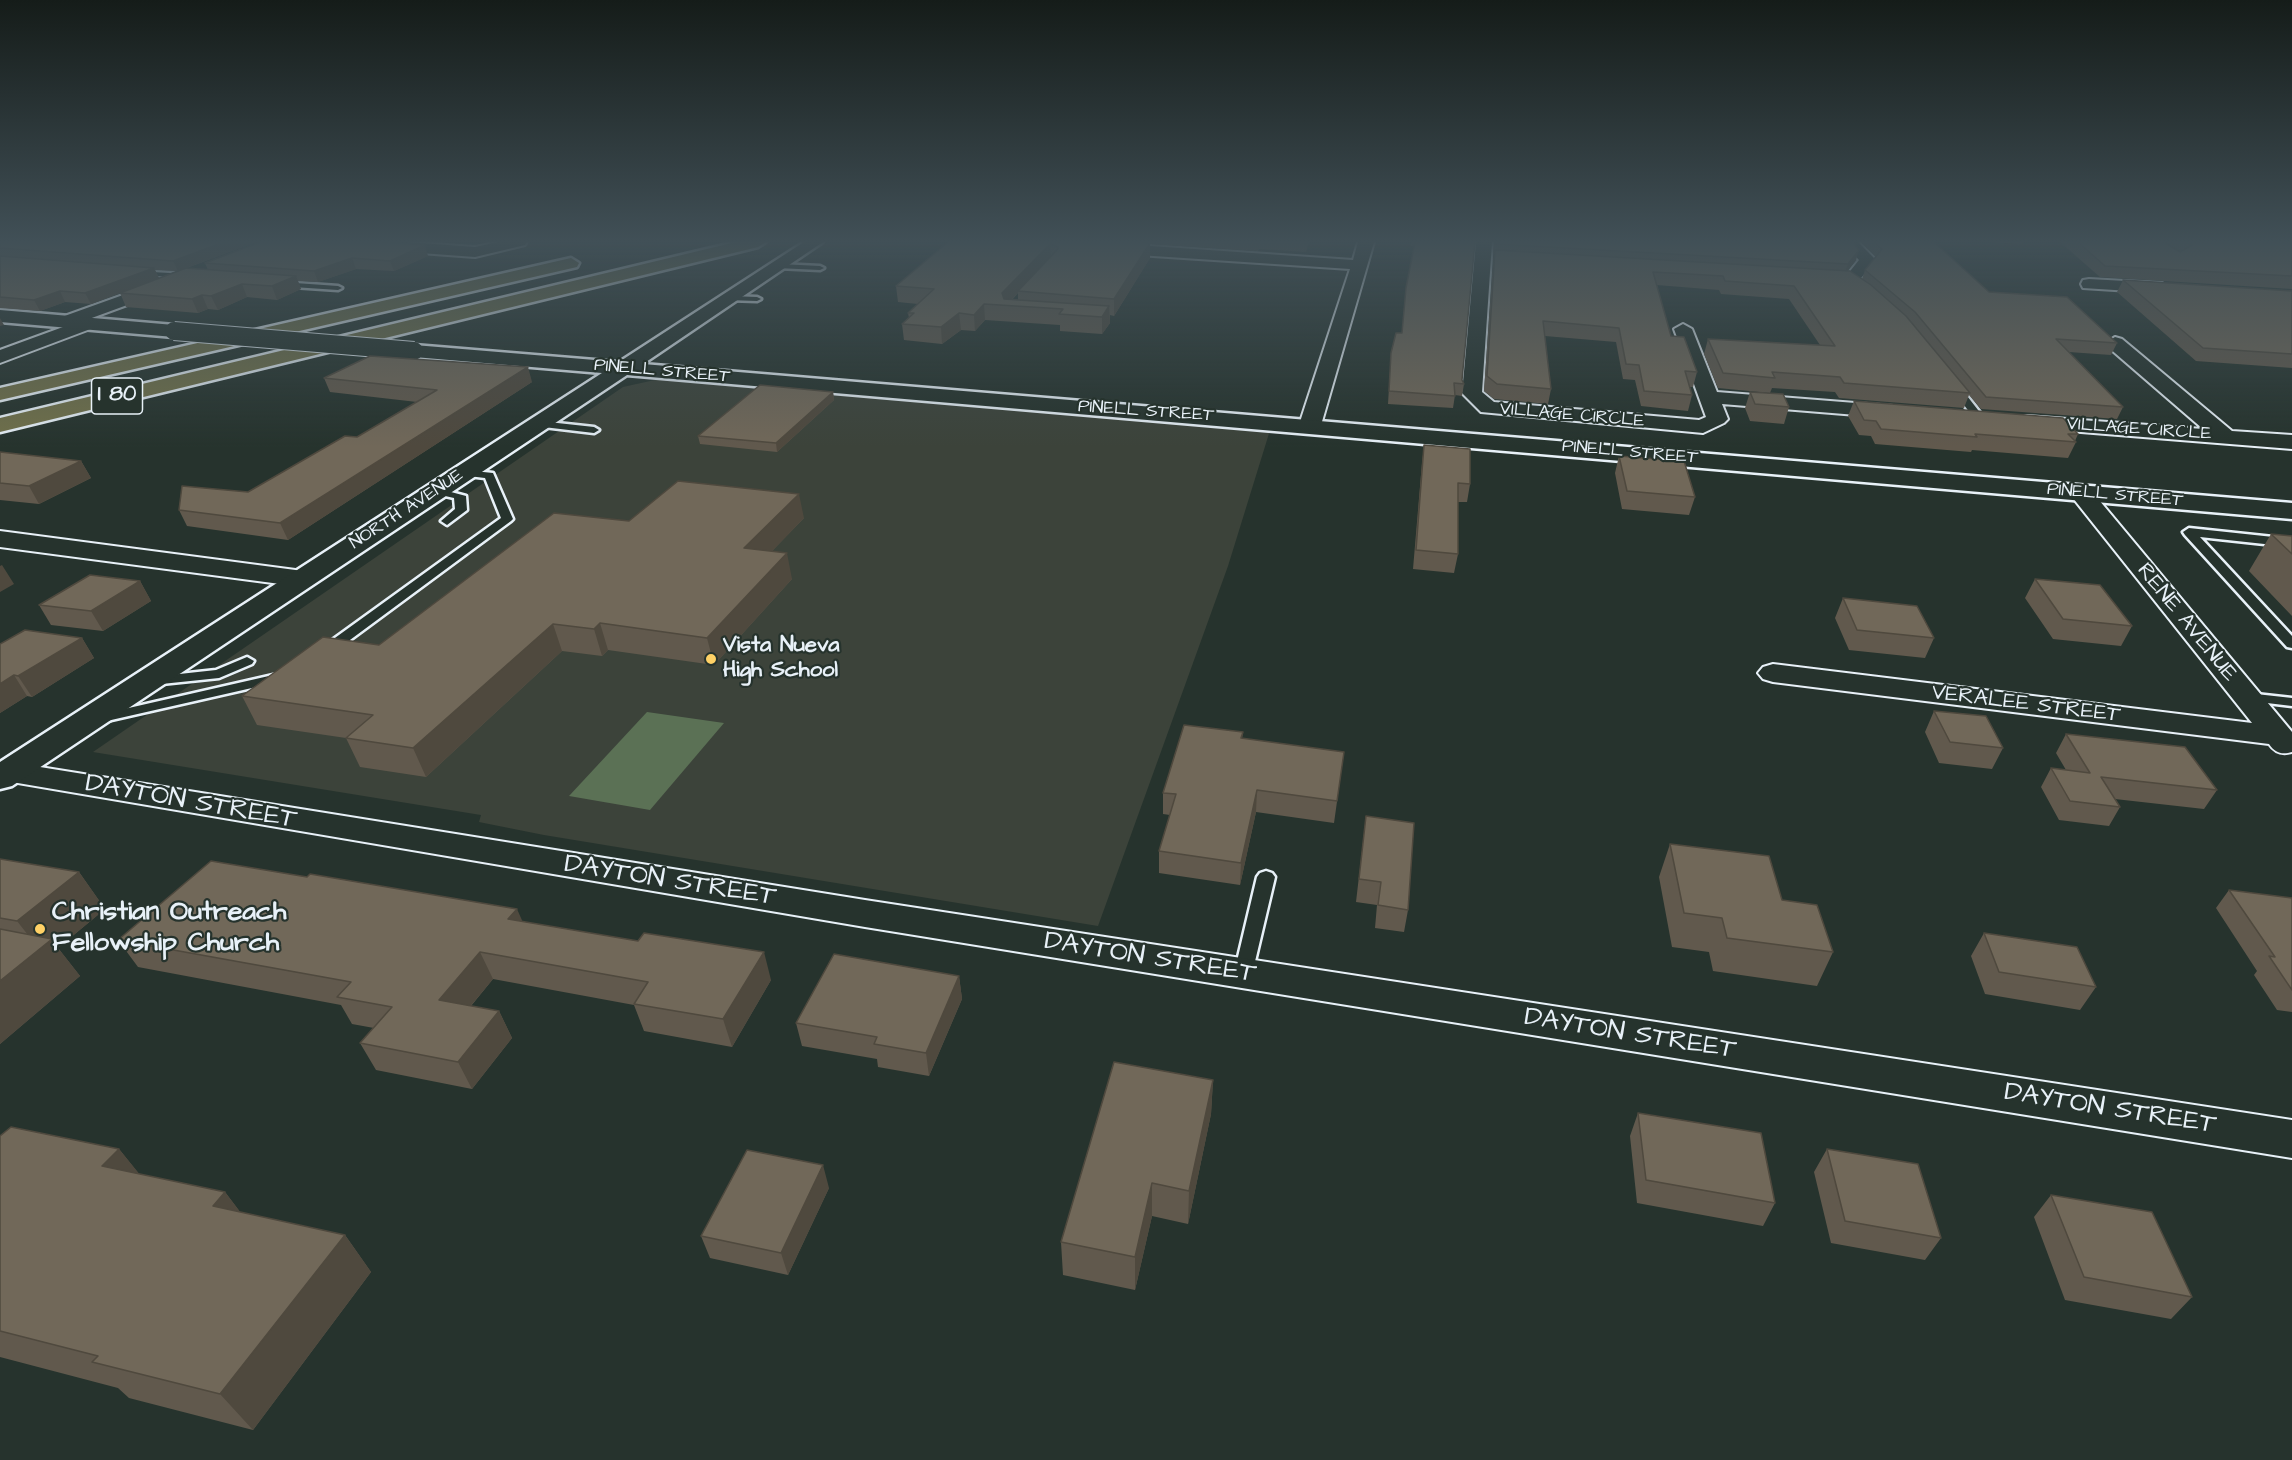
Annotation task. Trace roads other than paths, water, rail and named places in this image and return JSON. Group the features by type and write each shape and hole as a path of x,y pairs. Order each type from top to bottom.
{"highway":[{"name":"I 80","path":"0,394 368,310"},
{"name":"I 80","path":"0,426 191,377 472,310"}],"street":[{"path":"65,322 98,310"},
{"name":"NORTH AVENUE","path":"5,775 712,310"},
{"path":"1310,425 1345,310"},
{"name":"VILLAGE CIRCLE","path":"1481,310 1472,393 1488,408 1702,426 1717,419 1683,329"},
{"name":"PINELL STREET","path":"0,316 1310,425 2292,511"},
{"path":"0,357 87,324"},
{"name":"VILLAGE CIRCLE","path":"2115,343 2226,437"},
{"path":"1709,397 1910,413"},
{"name":"VILLAGE CIRCLE","path":"1957,417 2292,442"},
{"name":"RENE AVENUE","path":"2081,493 2285,744"},
{"path":"0,539 303,579"},
{"name":"VERALEE STREET","path":"1773,674 2285,744"},
{"name":"DAYTON STREET","path":"5,775 1243,974 2292,1139"}],"lane":[{"path":"1947,376 1980,418"},
{"path":"539,424 594,430"},
{"path":"315,659 507,519 489,475 464,473"},
{"path":"436,491 460,496 461,510 447,521"},
{"path":"2292,543 2189,532 2292,644"},
{"path":"146,681 219,674 247,662"},
{"path":"84,722 152,709 296,673"},
{"path":"2247,697 2292,702"},
{"path":"1243,974 1266,877"}],"place":[{"name":"Vista Nueva High School","path":"711,659"},
{"name":"Christian Outreach Fellowship Church","path":"40,929"}]}
